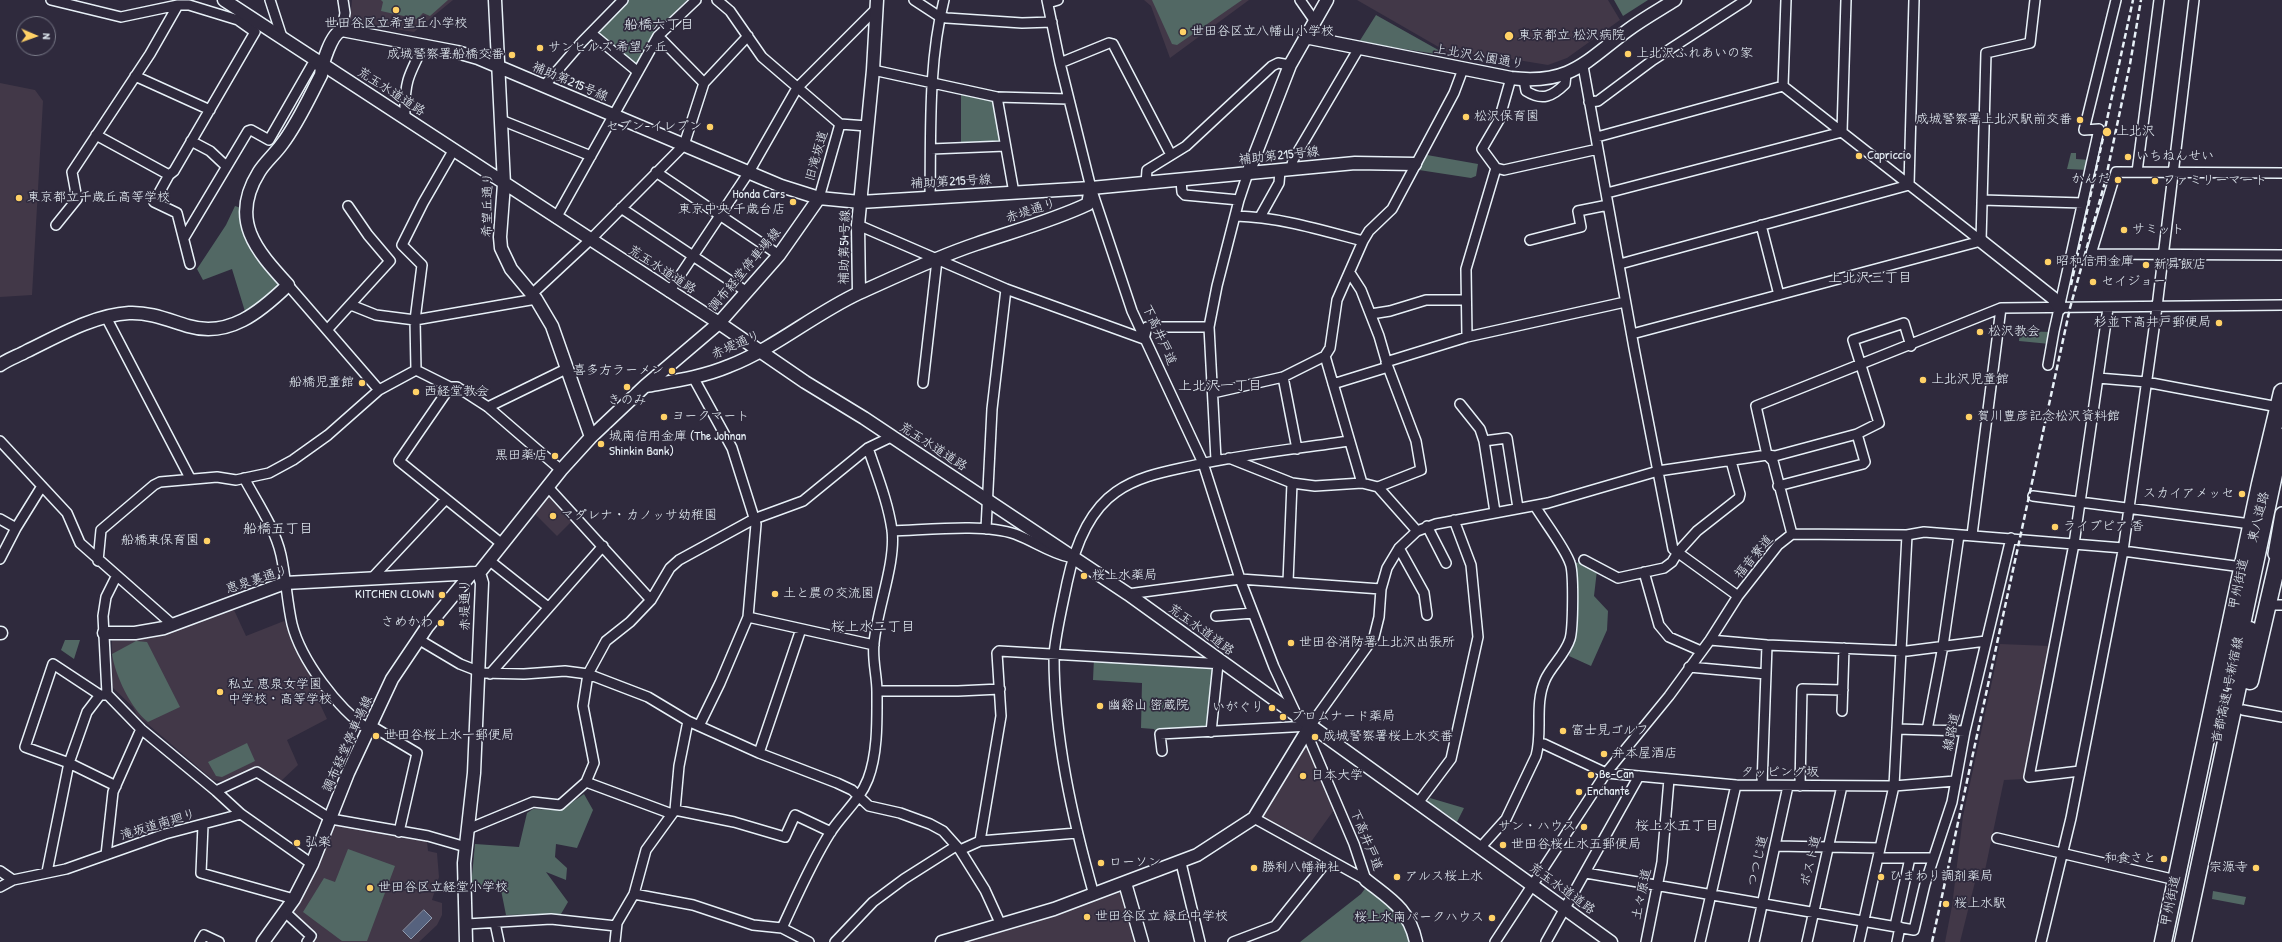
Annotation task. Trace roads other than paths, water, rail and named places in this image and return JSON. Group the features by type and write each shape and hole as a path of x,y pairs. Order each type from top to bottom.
{"highway":[{"name":"甲州街道","path":"2163,942 2251,524 2281,400"},
{"name":"首都高速4号新宿線","path":"2173,942 2282,437"},
{"name":"首都高速4号新宿線","path":"2183,942 2282,486"},
{"path":"2193,942 2243,710 2253,670 2276,605 2282,543"}],"main road":[{"name":"東八道路","path":"2222,665 2263,503 2281,400"},
{"name":"東八道路","path":"2253,670 2282,514"}],"street":[{"path":"51,0 121,17 178,5 189,5 240,16"},
{"name":"荒玉水道道路","path":"224,0 240,16 258,28 282,37 322,65 405,117 453,151 719,323 760,352 988,500 1072,558 1128,594 1221,664 1297,716 1308,730 1533,884 1611,942"},
{"path":"270,0 282,37"},
{"path":"343,0 345,13 342,30 337,33 322,65 322,75 283,144 259,172 249,191 245,210 247,226 255,246 379,390"},
{"name":"希望丘通り","path":"495,0 504,184 500,237 501,248 511,269 534,296 552,326 591,437"},
{"path":"544,86 591,33 623,0"},
{"path":"556,218 658,36 696,0"},
{"path":"717,0 730,11 762,57 840,124"},
{"path":"914,0 940,17 1022,23 1052,22"},
{"path":"930,198 933,82 940,17 944,0"},
{"path":"1048,1 1058,0"},
{"path":"1300,0 1314,20"},
{"path":"1216,460 1209,327 1217,286 1239,200 1248,173 1290,65 1314,20 1327,0"},
{"name":"上北沢公園通り","path":"1305,37 1511,78 1541,80 1566,74 1583,66 1629,30 1675,0"},
{"path":"1589,102 1598,100 1653,60 1746,0"},
{"path":"1783,86 1786,0"},
{"path":"1842,132 1846,0"},
{"path":"1909,185 1914,0"},
{"path":"1981,241 1986,53 2030,43 2036,0"},
{"path":"2048,365 2099,129 2084,130 2116,0"},
{"path":"2137,172 2159,0"},
{"path":"2041,942 2080,771 2123,550 2157,307 2162,254 2194,0"},
{"name":"下高井戸道","path":"1048,1 1060,63 1091,188 1132,311 1144,340 1203,463 1240,579 1274,667 1297,716"},
{"path":"819,198 860,202 874,70 877,4"},
{"path":"669,292 749,172 797,88 877,4"},
{"path":"56,225 77,198 72,172 135,76 178,5"},
{"path":"190,264 177,213 154,202 169,175 174,171 258,28"},
{"name":"補助第215号線","path":"342,30 458,52 498,66 781,186 819,198"},
{"path":"591,33 638,72"},
{"path":"658,36 704,83"},
{"path":"351,305 376,315 415,320 534,296 684,145 704,83 748,36"},
{"path":"1060,63 1109,43 1113,44 1171,155"},
{"path":"405,117 404,90 410,71 424,45"},
{"path":"1260,217 1285,170 1293,160 1359,48"},
{"path":"1091,188 1146,184 1147,170 1186,146 1272,66 1278,63 1290,65"},
{"path":"184,238 248,131 252,130 269,140 312,65 322,65"},
{"path":"1583,66 1673,549 1738,596"},
{"path":"1213,393 1283,378 1324,356 1333,341 1338,300 1363,241 1369,231 1390,212 1454,92 1463,69"},
{"path":"874,70 997,97 1069,99"},
{"path":"1524,80 1526,91 1535,97 1542,98 1551,96 1565,84 1566,74"},
{"path":"135,76 210,110"},
{"path":"1511,78 1498,120 1482,149 1496,168 1504,170 1598,149"},
{"path":"1597,138 1783,86"},
{"path":"1783,86 2053,298 2060,308"},
{"path":"997,97 1014,192"},
{"path":"501,120 591,156"},
{"name":"旧滝坂道","path":"819,198 840,124 867,126"},
{"path":"1607,193 1842,132"},
{"path":"96,135 169,175"},
{"path":"191,141 210,151 226,166"},
{"path":"931,150 1005,146"},
{"path":"416,370 415,320 422,265 402,245 423,203 453,151"},
{"name":"補助第215号線","path":"1146,184 1355,162 1416,164"},
{"path":"1467,338 1466,270 1496,168"},
{"path":"656,172 779,255"},
{"path":"2282,173 2116,172 2091,254 2282,255"},
{"path":"1181,181 1182,192 1185,195 1239,200"},
{"path":"1620,264 1909,185"},
{"name":"補助第215号線","path":"860,202 1091,188"},
{"name":"赤堤通り","path":"464,940 467,924 464,878 474,774 482,583 475,573 490,561 547,486 591,437 645,386 693,377 729,366 760,352 821,314 859,293 974,244 1065,215 1088,204 1091,188"},
{"name":"調布経堂停車場線","path":"645,386 719,323 779,255 819,198"},
{"path":"1982,200 2083,203"},
{"name":"補助第54号線","path":"859,293 858,224 860,202"},
{"path":"1530,240 1581,227 1578,211 1608,205"},
{"path":"327,330 390,261 368,235 348,206"},
{"path":"621,208 747,292"},
{"path":"1236,216 1260,217 1320,229 1363,241"},
{"path":"858,224 1006,289 1144,340 1147,327 1209,327"},
{"path":"1761,225 1779,295"},
{"path":"1632,334 1981,241"},
{"path":"923,383 937,260"},
{"path":"1229,458 1292,482 1331,487 1362,483 1378,486 1421,470 1416,441 1387,365 1371,314 1361,290 1350,273"},
{"path":"0,365 71,331 106,317 140,313 200,329 229,326 248,319 288,285"},
{"path":"986,530 993,406 1006,289"},
{"path":"1371,314 1390,311 1426,300 1466,300"},
{"path":"1333,384 1467,338 1626,302"},
{"path":"1792,534 1778,486 1773,461 1767,455 1756,406 1860,364 1911,346 2001,308 2282,305"},
{"path":"1972,535 2001,308"},
{"path":"2080,771 2029,777 2074,544 2108,308"},
{"path":"106,317 190,478"},
{"path":"942,942 956,939 1094,895 1181,863 1197,855 1254,818 1308,730 1374,637 1379,617 1381,589 1387,568 1399,548 1417,531 1427,526 1453,520 1535,506 1658,471 1767,455 1775,456 1857,434 1879,424 1853,340 1904,323 1911,346"},
{"path":"1324,356 1362,483"},
{"path":"488,407 568,368"},
{"path":"416,370 450,387 457,387 488,407 561,470"},
{"path":"98,561 101,530 154,485 160,482 190,478 217,477 236,480 269,473 293,460 328,436 379,390 416,370"},
{"path":"693,377 732,448 756,524 748,617 720,683 699,726"},
{"path":"1283,378 1297,448"},
{"path":"2098,378 2146,382 2281,400"},
{"path":"450,387 399,461 502,544"},
{"path":"1460,404 1480,429 1484,441 1495,512"},
{"path":"1778,486 1863,464 1865,462 1857,434"},
{"path":"468,829 533,802 560,805 586,782 594,763 583,706 588,674 606,640 618,633 651,600 670,568 679,560 754,519 803,501 868,448 891,437"},
{"path":"1484,441 1507,438 1518,508"},
{"path":"0,441 67,513 80,543 116,577 173,625"},
{"path":"1094,895 1077,832 1059,744 1054,654 1072,558 1088,524 1101,504 1116,492 1154,473 1216,460 1349,441"},
{"path":"782,928 831,832 858,797 868,779 874,748 877,691 874,665 874,645 889,565 892,531 885,497 868,448"},
{"path":"1584,560 1618,578 1664,568 1672,562 1678,552 1697,531 1739,498 1740,494 1731,461"},
{"path":"244,478 267,522 281,554 293,626 305,654 322,684 341,706 369,727 417,753 399,832"},
{"path":"1288,582 1292,482"},
{"path":"0,559 16,528 42,486"},
{"path":"547,486 651,600"},
{"path":"1378,486 1417,531"},
{"path":"2033,496 2251,524"},
{"path":"372,578 446,499"},
{"path":"1480,848 1506,819 1536,756 1539,745 1538,710 1545,680 1559,660 1570,640 1572,626 1571,564 1535,506"},
{"path":"0,519 16,528"},
{"path":"1418,804 1451,759 1478,637 1471,565 1453,520"},
{"path":"1427,526 1446,563"},
{"path":"892,531 986,530 1015,534 1056,554 1072,558"},
{"name":"福音寮道","path":"1495,942 1606,773 1656,712 1710,640 1738,596 1778,545 1792,534 1907,535 1924,532 1972,535 2074,544 2242,567"},
{"path":"1859,942 1894,786 1907,535"},
{"path":"1927,730 1943,646 1959,535"},
{"name":"線路道","path":"1898,926 1914,930 1933,858 1952,802 1965,731 2011,538"},
{"path":"490,674 603,546"},
{"path":"1399,548 1424,593 1427,615"},
{"path":"490,561 548,607"},
{"path":"1644,572 1659,625 1669,637 1701,651"},
{"name":"調布経堂停車場線","path":"263,942 294,898 312,864 369,727 392,679 418,640 475,573"},
{"name":"恵泉裏通り","path":"104,633 144,632 173,625 285,583 475,573"},
{"path":"47,872 68,763 87,712 103,695 103,616 106,597 116,577"},
{"path":"1128,594 1240,579 1381,589"},
{"path":"1216,616 1253,613"},
{"path":"748,617 874,645"},
{"path":"759,753 801,629"},
{"path":"418,640 460,664 478,672 490,674 565,671 588,674 648,697 688,721 759,753 838,783 852,790 869,806 900,813 930,824 944,831 958,848 985,890 1001,925"},
{"path":"1710,640 1767,645 1907,651 1986,641"},
{"path":"1762,785 1767,645"},
{"path":"1842,711 1844,648"},
{"path":"980,841 1001,716 997,653 999,651 1221,664 1211,732"},
{"path":"116,786 68,763 25,747 53,664 103,695 141,729 216,790 242,814 312,864"},
{"path":"1689,667 1766,674"},
{"path":"877,691 958,691 1000,689"},
{"path":"1800,786 1802,689 1843,690"},
{"path":"2243,710 2282,717"},
{"path":"614,942 616,926 634,894 646,850 673,812 679,766 688,721"},
{"path":"106,855 113,792 141,729"},
{"path":"1897,729 1965,731"},
{"path":"1162,752 1160,734 1308,730"},
{"name":"下高井戸道","path":"1308,730 1354,844 1366,880 1401,907 1414,932 1416,942"},
{"name":"タッピング坂","path":"1544,744 1606,773 1736,786 1894,786 1955,781"},
{"path":"216,790 257,772 332,819 428,836 466,847"},
{"path":"1546,942 1639,776"},
{"name":"土々原道","path":"1646,942 1662,862 1669,779"},
{"path":"586,782 673,812 734,822 785,837 795,815 831,832"},
{"path":"1700,942 1736,786"},
{"name":"つつじ道","path":"1754,942 1788,786"},
{"name":"ポスト道","path":"1806,942 1842,786"},
{"name":"滝坂道南廻り","path":"0,887 13,880 66,869 164,834 242,814"},
{"path":"1254,818 1366,880"},
{"path":"203,825 201,872 294,898"},
{"path":"835,942 873,902 904,879 958,848 980,841 1077,832"},
{"path":"1997,838 2176,880"},
{"path":"1776,846 1880,848"},
{"path":"1878,858 1933,858"},
{"path":"1897,942 1898,926 1910,858"},
{"path":"1233,942 1275,926 1328,860"},
{"path":"1181,863 1200,942"},
{"path":"0,871 13,880"},
{"path":"1586,873 1898,926"},
{"path":"1125,883 1142,942"},
{"path":"634,894 693,905 753,926 782,928 810,942"},
{"path":"285,912 311,936 307,942"},
{"path":"467,924 551,919 616,926"},
{"path":"495,923 499,942"},
{"path":"200,942 204,935 219,942"}],"water":[{"path":"424,910 432,918 411,939 403,931"}],"railway":[{"path":"2071,285 2133,0"},
{"path":"1932,942 2070,308 2105,182 2130,64 2141,0"}],"place":[{"name":"世田谷区立希望丘小学校","path":"396,10"},
{"name":"世田谷区立八幡山小学校","path":"1183,32"},
{"name":"東京都立 松沢病院","path":"1509,36"},
{"name":"サンヒルズ 希望ヶ丘","path":"540,48"},
{"name":"上北沢ふれあいの家","path":"1628,54"},
{"name":"成城警察署船橋交番","path":"512,55"},
{"name":"松沢保育園","path":"1466,117"},
{"name":"成城警察署上北沢駅前交番","path":"2080,120"},
{"name":"セブン-イレブン","path":"710,127"},
{"name":"上北沢","path":"2107,132"},
{"name":"Capriccio","path":"1859,156"},
{"name":"いちねんせい","path":"2128,157"},
{"name":"かんだ","path":"2118,180"},
{"name":"ファミリーマート","path":"2155,181"},
{"name":"東京都立千歳丘高等学校","path":"19,198"},
{"name":"Honda Cars 東京中央 千歳台店","path":"793,202"},
{"name":"サミット","path":"2124,230"},
{"name":"昭和信用金庫","path":"2048,262"},
{"name":"新曻飯店","path":"2146,265"},
{"name":"セイジョー","path":"2093,282"},
{"name":"杉並下高井戸郵便局","path":"2219,323"},
{"name":"松沢教会","path":"1980,332"},
{"name":"喜多方ラーメン","path":"672,371"},
{"name":"上北沢児童館","path":"1923,380"},
{"name":"船橋児童館","path":"362,383"},
{"name":"きのみ","path":"627,387"},
{"name":"西経堂教会","path":"416,392"},
{"name":"ヨークマート","path":"664,417"},
{"name":"賀川豊彦記念松沢資料館","path":"1969,417"},
{"name":"城南信用金庫 (The Johnan Shinkin Bank)","path":"601,444"},
{"name":"黒田薬店","path":"555,456"},
{"name":"スカイアメッセ","path":"2242,494"},
{"name":"マダレナ・カノッサ幼稚園","path":"553,516"},
{"name":"ライブピア 香","path":"2055,527"},
{"name":"船橋東保育園","path":"207,541"},
{"name":"桜上水薬局","path":"1084,576"},
{"name":"土と農の交流園","path":"775,594"},
{"name":"KITCHEN CLOWN","path":"442,595"},
{"name":"さめかわ","path":"441,623"},
{"name":"世田谷消防署上北沢出張所","path":"1291,643"},
{"name":"私立 恵泉女学園 中学校・高等学校","path":"220,692"},
{"name":"幽谿山 密蔵院","path":"1100,706"},
{"name":"いがぐり","path":"1272,708"},
{"name":"プロムナード薬局","path":"1283,717"},
{"name":"富士見ゴルフ","path":"1563,731"},
{"name":"世田谷桜上水一郵便局","path":"376,736"},
{"name":"成城警察署桜上水交番","path":"1315,737"},
{"name":"弁本屋酒店","path":"1604,754"},
{"name":"Be-Can","path":"1591,775"},
{"name":"日本大学","path":"1303,776"},
{"name":"Enchante","path":"1579,792"},
{"name":"サン・ハウス","path":"1584,827"},
{"name":"弘楽","path":"297,843"},
{"name":"世田谷桜上水五郵便局","path":"1503,845"},
{"name":"和食さと","path":"2164,859"},
{"name":"ローソン","path":"1101,863"},
{"name":"勝利八幡神社","path":"1254,868"},
{"name":"宗源寺","path":"2256,868"},
{"name":"アルス桜上水","path":"1397,877"},
{"name":"ひまわり調剤薬局","path":"1881,877"},
{"name":"世田谷区立経堂小学校","path":"370,888"},
{"name":"桜上水駅","path":"1946,904"},
{"name":"世田谷区立 緑丘中学校","path":"1087,917"},
{"name":"桜上水南パークハウス","path":"1492,918"}],"district":[{"name":"船橋六丁目","path":"659,25"},
{"name":"上北沢三丁目","path":"1870,278"},
{"name":"上北沢一丁目","path":"1220,386"},
{"name":"船橋五丁目","path":"278,529"},
{"name":"桜上水二丁目","path":"873,627"},
{"name":"桜上水五丁目","path":"1677,826"}]}
